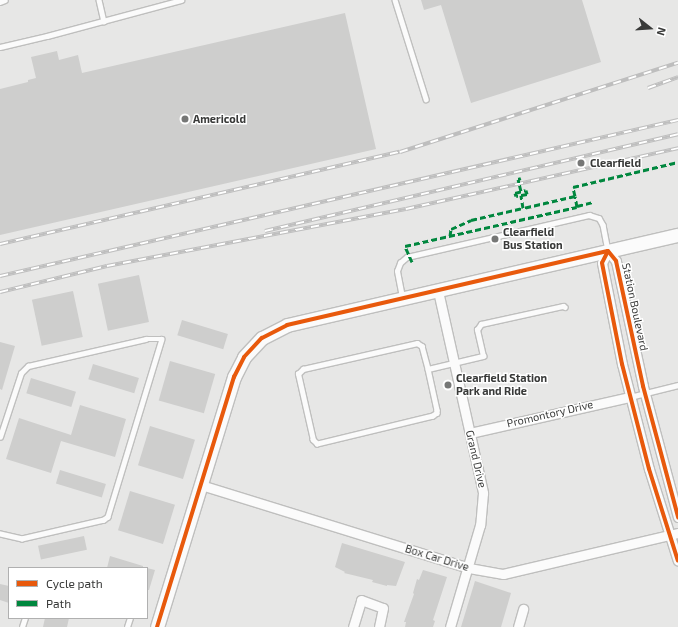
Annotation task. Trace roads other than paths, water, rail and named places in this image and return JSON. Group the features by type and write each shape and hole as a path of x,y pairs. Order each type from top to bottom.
{"street":[{"path":"157,627 234,377 244,357 254,345 270,333 287,326 678,235"},
{"name":"Station Boulevard","path":"678,517 645,393 616,261 608,251 602,263 612,320 630,397 657,496 674,534 678,561"},
{"name":"Grand Drive","path":"438,291 483,493 480,525 469,568 450,627"},
{"name":"Promontory Drive","path":"470,433 630,397"},
{"name":"Box Car Drive","path":"201,485 469,568 503,574 674,534"},
{"path":"353,627 361,600 383,608 379,627"},
{"path":"518,627 523,609"}],"lane":[{"path":"0,2 5,0"},
{"path":"99,0 104,21"},
{"path":"0,47 181,0"},
{"path":"395,0 426,99"},
{"path":"402,299 397,271 400,263 409,257 590,215 599,218 603,224 608,251"},
{"path":"428,369 483,356 477,330 481,324 563,306 565,307"},
{"path":"0,437 21,373 28,366 146,339 162,340 108,517 104,520 22,539 0,534"},
{"path":"417,343 422,346 428,369 437,410 433,416 317,444 312,440 298,374 303,369 417,343"},
{"path":"630,397 678,385"}],"railway":[{"path":"0,244 400,152 678,63"},
{"path":"648,88 678,77"},
{"path":"0,276 678,120"},
{"path":"265,231 678,134"},
{"path":"0,292 107,266 406,209 678,148"}],"place":[{"name":"Americold","path":"185,119"},
{"name":"Clearfield","path":"581,163"},
{"name":"Clearfield Bus Station","path":"495,239"},
{"name":"Clearfield Station Park and Ride","path":"448,385"}]}
